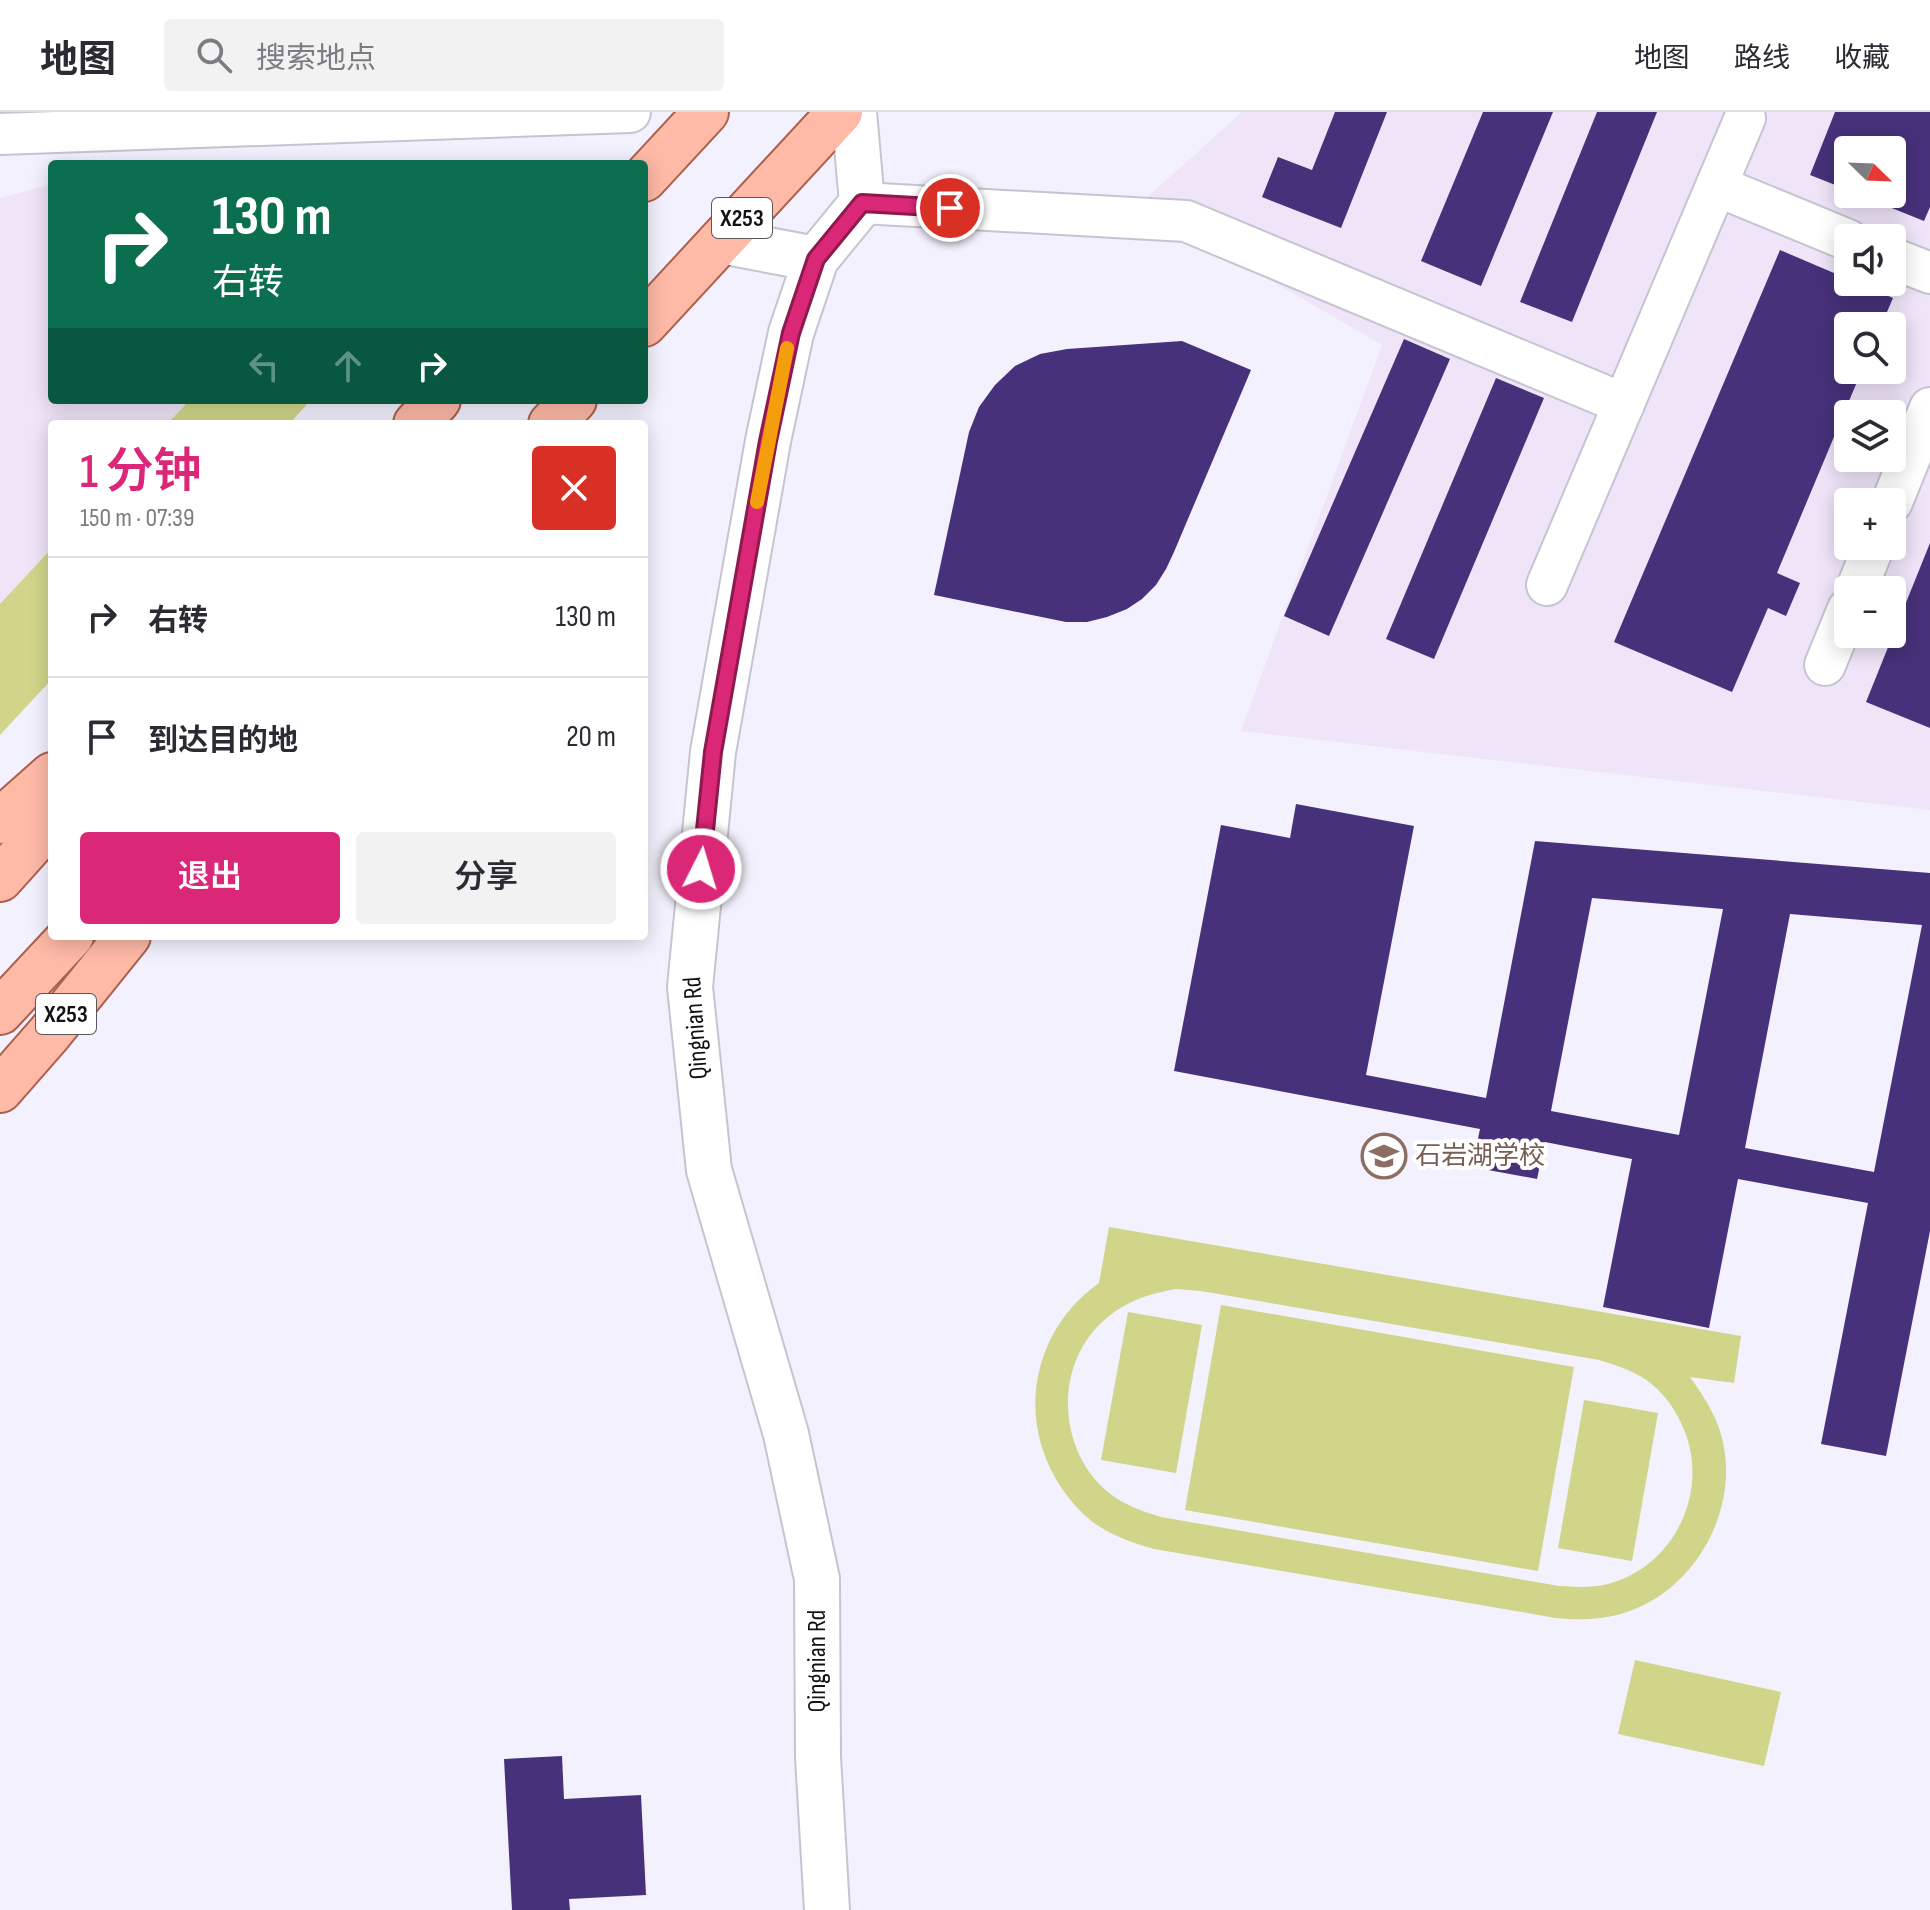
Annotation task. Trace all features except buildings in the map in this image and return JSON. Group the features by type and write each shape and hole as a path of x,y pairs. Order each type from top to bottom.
{"main road":[{"path":"648,175 706,112"},
{"name":"X253","path":"648,320 840,112"},
{"path":"420,420 434,404"},
{"path":"555,420 570,404"},
{"path":"0,821 48,779"},
{"path":"0,879 48,825"},
{"name":"X253","path":"0,1012 67,940"},
{"name":"X253","path":"0,1090 125,940"}],"street":[{"path":"0,134 630,112"},
{"path":"854,112 862,203 1186,221 1624,404"},
{"path":"1547,585 1745,118"},
{"path":"1717,186 1834,234"},
{"name":"Qingnian Rd","path":"827,1910 818,1757 817,1579 786,1434 709,1170 690,987 713,752 791,333 816,259 862,203"},
{"path":"721,241 816,259"},
{"path":"1906,264 1930,273"},
{"path":"1898,488 1930,408"},
{"path":"1825,665 1834,643"}],"shaded area":[{"path":"1242,112 1930,112 1930,810 1241,731 1382,345 1140,204"},
{"path":"48,185 48,404 186,404 171,420 48,420 48,552 0,604 0,198"}],"green space":[{"path":"186,404 307,404 293,420 171,420"},
{"path":"48,552 48,683 0,735 0,604"},
{"path":"1109,1227 1741,1336 1734,1383 1690,1377 1711,1409 1720,1431 1726,1460 1725,1489 1718,1518 1690,1568 1669,1589 1645,1605 1617,1615 1586,1619 1556,1618 1154,1549 1125,1539 1092,1521 1063,1490 1048,1464 1039,1436 1035,1407 1045,1352 1058,1326 1076,1303 1099,1283","holes":["1175,1289 1599,1360 1634,1373 1664,1396 1685,1432 1691,1456 1692,1480 1680,1525 1651,1562 1631,1575 1608,1584 1572,1587 1161,1517 1127,1504 1096,1481 1081,1459 1072,1435 1068,1409 1070,1383 1077,1359 1090,1336 1123,1306"]},
{"path":"1221,1305 1574,1367 1538,1571 1185,1510"},
{"path":"1128,1312 1202,1325 1176,1473 1101,1460"},
{"path":"1584,1400 1658,1413 1632,1561 1558,1548"},
{"path":"1635,1660 1781,1692 1764,1766 1618,1734"}],"slow traffic":[{"path":"757,502 787,348"}],"place":[{"name":"石岩湖学校","path":"1384,1156"}],"route":[{"path":"701,869 713,752 768,441 791,333 816,259 862,203 950,208"}]}
